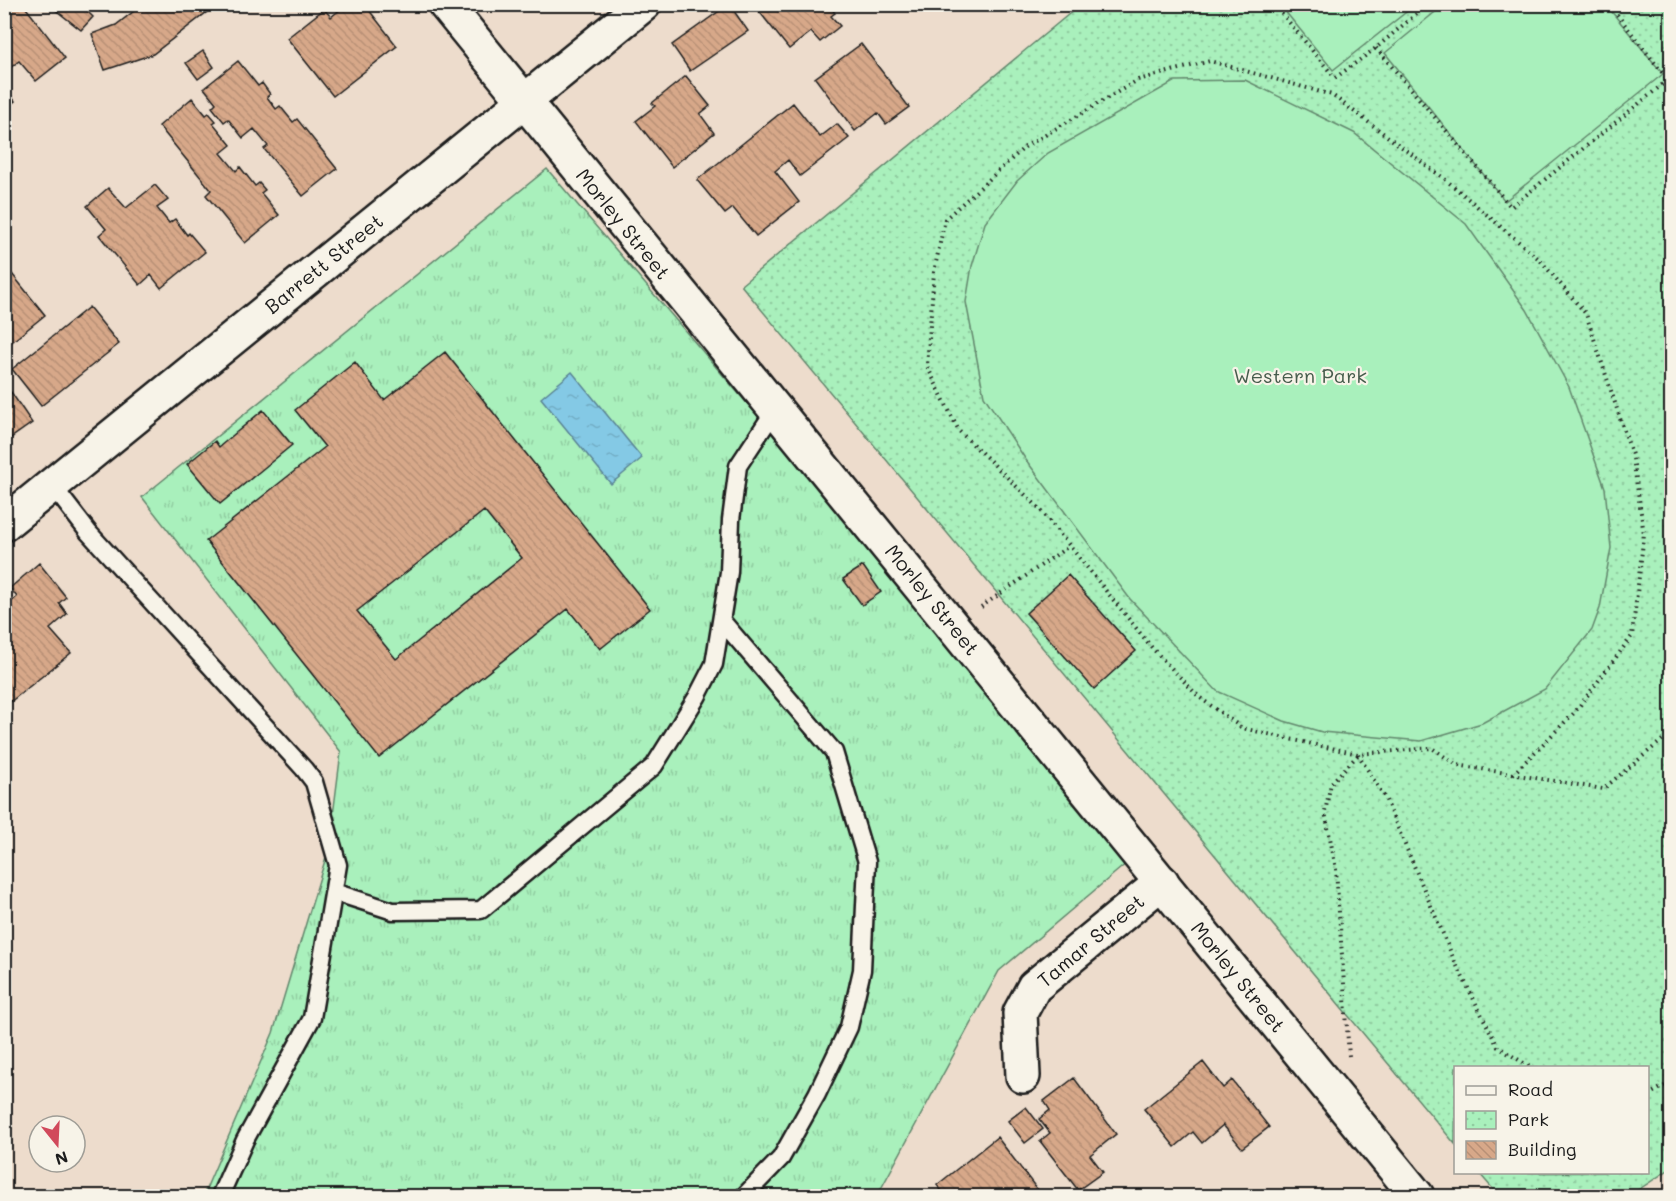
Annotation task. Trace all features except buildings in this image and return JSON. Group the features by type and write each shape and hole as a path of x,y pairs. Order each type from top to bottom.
{"main road":[{"name":"Morley Street","path":"445,4 1417,1197"},
{"name":"Barrett Street","path":"4,524 644,4"},
{"name":"Tamar Street","path":"1023,1076 1020,1013 1034,987 1162,882"}],"lane":[{"path":"334,892 393,911 482,910 654,766 698,697 714,664 729,572 731,520 738,466 775,410"},
{"path":"52,485 89,533 314,782 339,865 312,1018 245,1140 220,1197"},
{"path":"722,621 834,752 867,862 862,970 849,1027 817,1094 781,1158 744,1197"}],"path":[{"path":"1274,4 1335,78 1376,48 1428,4"},
{"path":"1376,48 1511,207 1668,80 1609,4"},
{"path":"1513,774 1575,712 1632,636 1644,534 1634,458 1586,314 1540,260 1446,180 1332,95 1210,61 1138,80 1025,147 945,219 934,272 927,366 959,431 1039,508 1153,649 1199,697 1242,728 1358,754 1432,748 1457,765 1603,789 1671,732"},
{"path":"953,626 1069,546"},
{"path":"1349,1059 1336,869 1325,812 1331,783 1358,754"},
{"path":"1358,754 1385,798 1455,962 1498,1047 1529,1066"},
{"path":"1649,1094 1671,1082"}],"green space":[{"path":"1445,4 1606,5 1663,74 1505,201 1385,53"},
{"name":"Western Park","path":"1080,5 1671,5 1671,1168 1629,1196 1499,1196 1480,1174 1649,1174 1649,1066 1454,1066 1454,1143 741,285"},
{"path":"1280,5 1415,5 1333,70"},
{"path":"1245,80 1354,133 1466,224 1527,310 1569,387 1605,488 1611,548 1600,608 1592,630 1545,689 1482,723 1421,741 1322,732 1284,721 1217,691 1130,599 1026,460 984,396 966,302 972,266 985,223 1017,181 1048,153 1175,81"},
{"path":"547,169 1134,857 999,971 877,1196 203,1196 273,1033 329,847 341,752 142,497"}],"water":[{"path":"572,372 642,458 611,484 541,398"}]}
